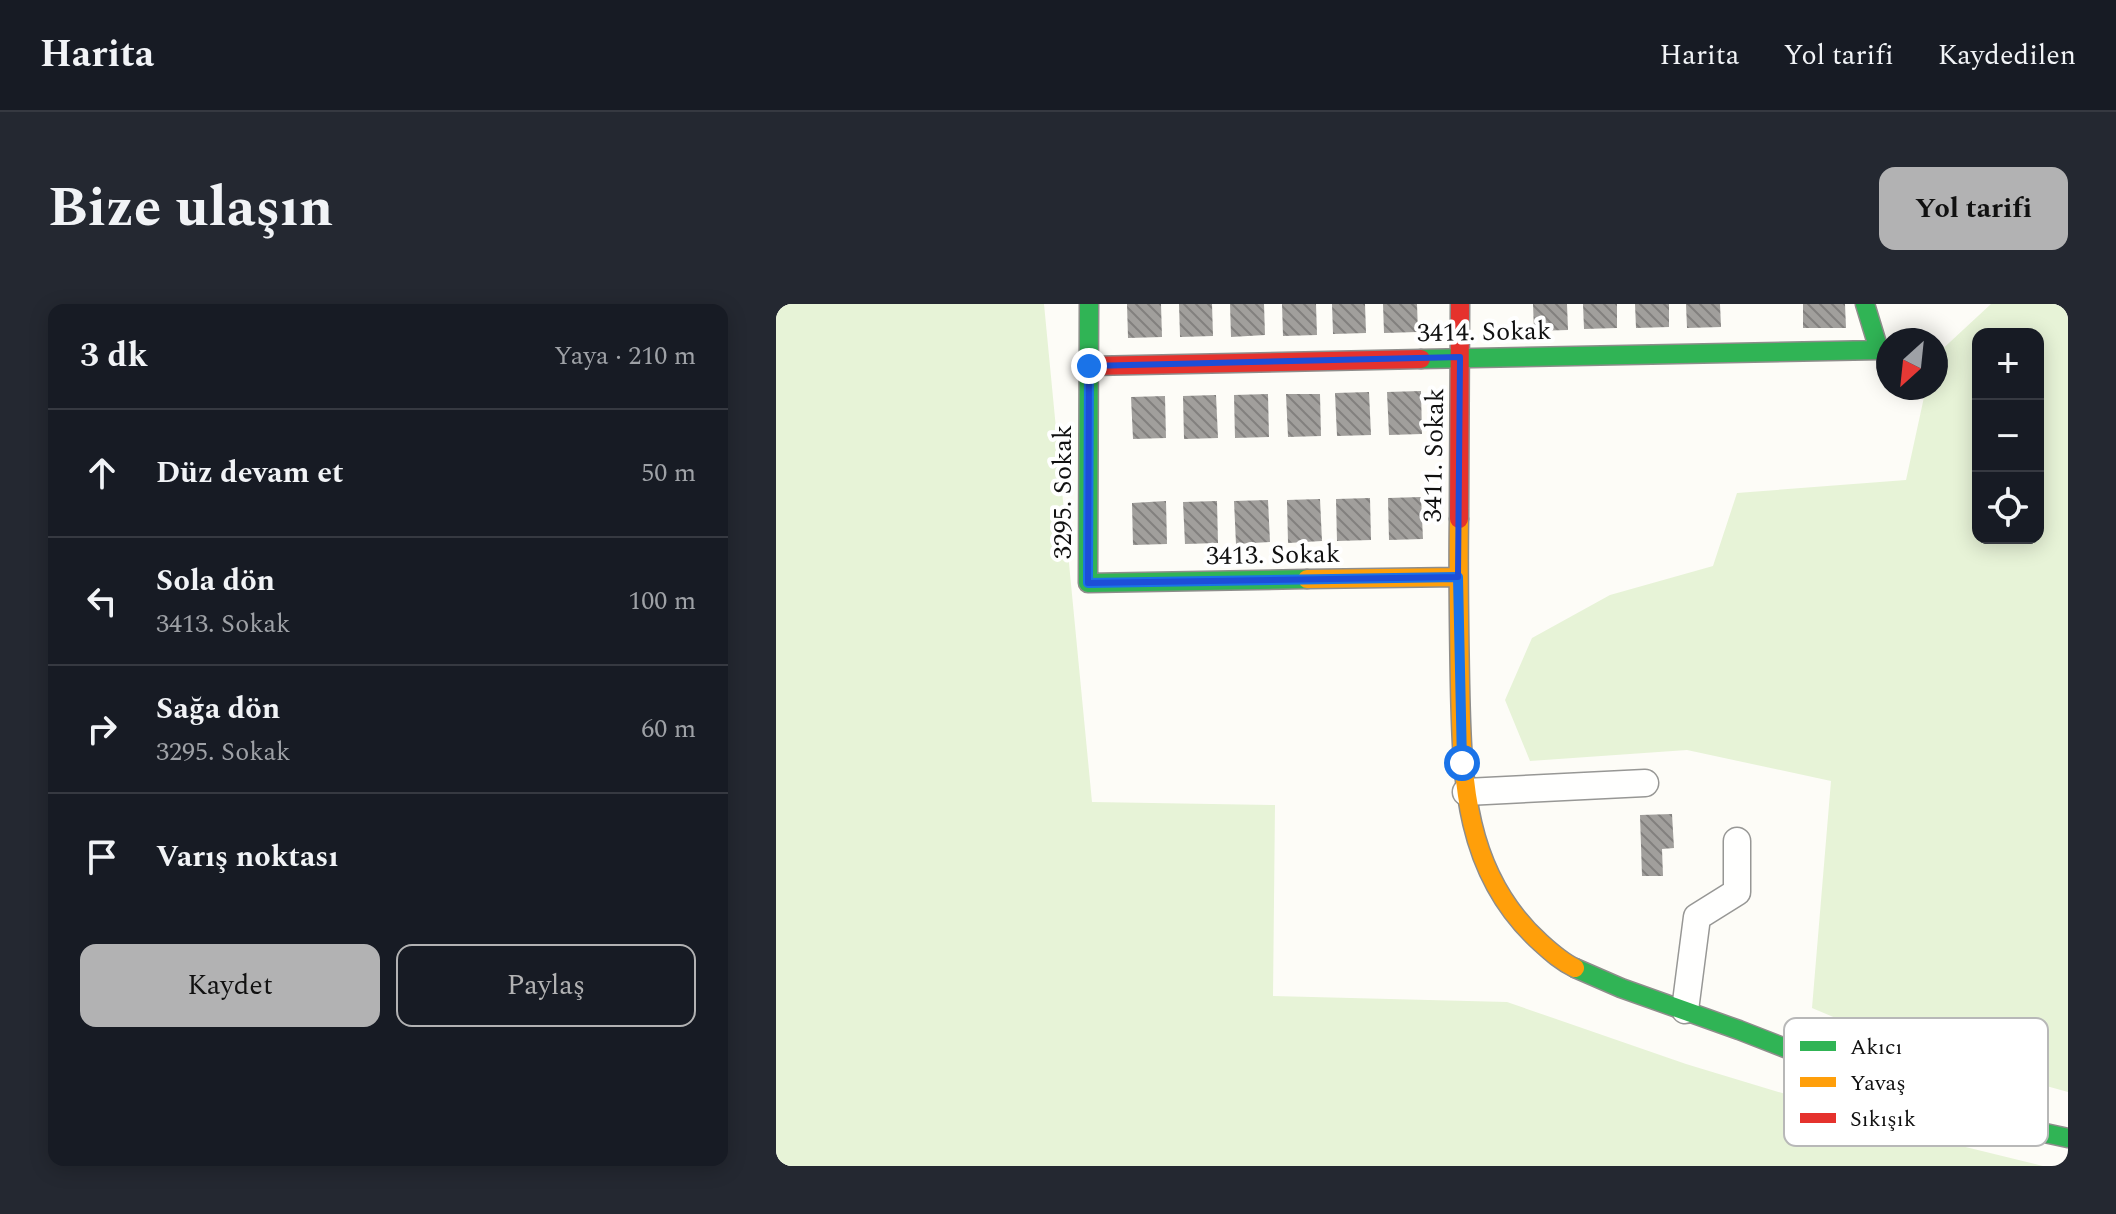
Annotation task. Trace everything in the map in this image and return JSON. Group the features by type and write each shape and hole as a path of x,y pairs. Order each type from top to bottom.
{"street":[{"name":"3295. Sokak","path":"1088,583 1089,304"},
{"name":"3411. Sokak","path":"1460,304 1458,606 1462,763 1468,809 1482,856 1496,886 1524,928 1563,963 1621,988 1784,1048"},
{"name":"3414. Sokak","path":"1089,366 1879,350 1865,304"},
{"name":"3413. Sokak","path":"1088,583 1458,577"},
{"path":"1466,792 1645,783"},
{"path":"1685,1010 1697,917 1737,892 1737,841"},
{"name":"3411. Sokak","path":"2048,1134 2068,1138"}],"highlighted area":[{"path":"1460,357 1458,577 1088,583 1089,366"}],"green space":[{"path":"776,304 1044,304 1092,802 1275,805 1273,996 1507,1002 1686,1064 1784,1094 1784,1146 1961,1146 2043,1166 776,1166"},
{"path":"1991,304 2068,304 2068,1092 2048,1086 2048,1018 1836,1018 1812,1008 1831,781 1687,750 1530,761 1505,700 1532,638 1610,595 1713,566 1737,493 1906,480 1923,400 1948,400 1948,344"}],"building":[{"path":"1127,304 1161,304 1162,337 1128,338"},
{"path":"1179,304 1212,304 1213,336 1180,337"},
{"path":"1230,304 1264,304 1265,335 1231,337"},
{"path":"1282,304 1316,304 1317,335 1283,336"},
{"path":"1332,304 1365,304 1366,333 1333,334"},
{"path":"1383,304 1417,304 1418,332 1384,333"},
{"path":"1533,304 1567,304 1568,330 1534,331"},
{"path":"1583,304 1617,304 1617,328 1584,329"},
{"path":"1635,304 1669,304 1669,327 1636,328"},
{"path":"1686,304 1720,304 1721,327 1687,328"},
{"path":"1803,304 1845,304 1846,328 1803,328"},
{"path":"1421,391 1422,434 1389,435 1387,392"},
{"path":"1369,392 1371,435 1337,436 1335,393"},
{"path":"1268,394 1269,437 1235,438 1234,395"},
{"path":"1286,394 1320,394 1321,436 1288,437"},
{"path":"1216,395 1218,438 1184,439 1183,396"},
{"path":"1165,396 1166,438 1133,439 1131,397"},
{"path":"1421,497 1423,539 1389,540 1388,498"},
{"path":"1370,498 1371,540 1337,541 1336,499"},
{"path":"1320,499 1322,541 1288,543 1287,500"},
{"path":"1268,500 1270,542 1236,544 1234,501"},
{"path":"1166,501 1167,544 1133,545 1132,503"},
{"path":"1217,501 1218,543 1185,544 1183,502"},
{"path":"1672,814 1674,848 1662,849 1663,876 1642,876 1640,815"}],"traffic: fast":[{"path":"1089,304 1088,583 1307,579"},
{"path":"1421,359 1879,350 1865,304"},
{"path":"1575,968 1784,1047"},
{"path":"2048,1134 2068,1138"}],"traffic: slow":[{"path":"1459,519 1461,720 1472,824 1496,887 1515,916 1549,950 1575,968"},
{"path":"1307,579 1458,577"}],"traffic: jam":[{"path":"1459,519 1460,304"},
{"path":"1089,366 1421,359"}],"route":[{"path":"1089,366 1088,583 1458,577 1462,763"}]}
